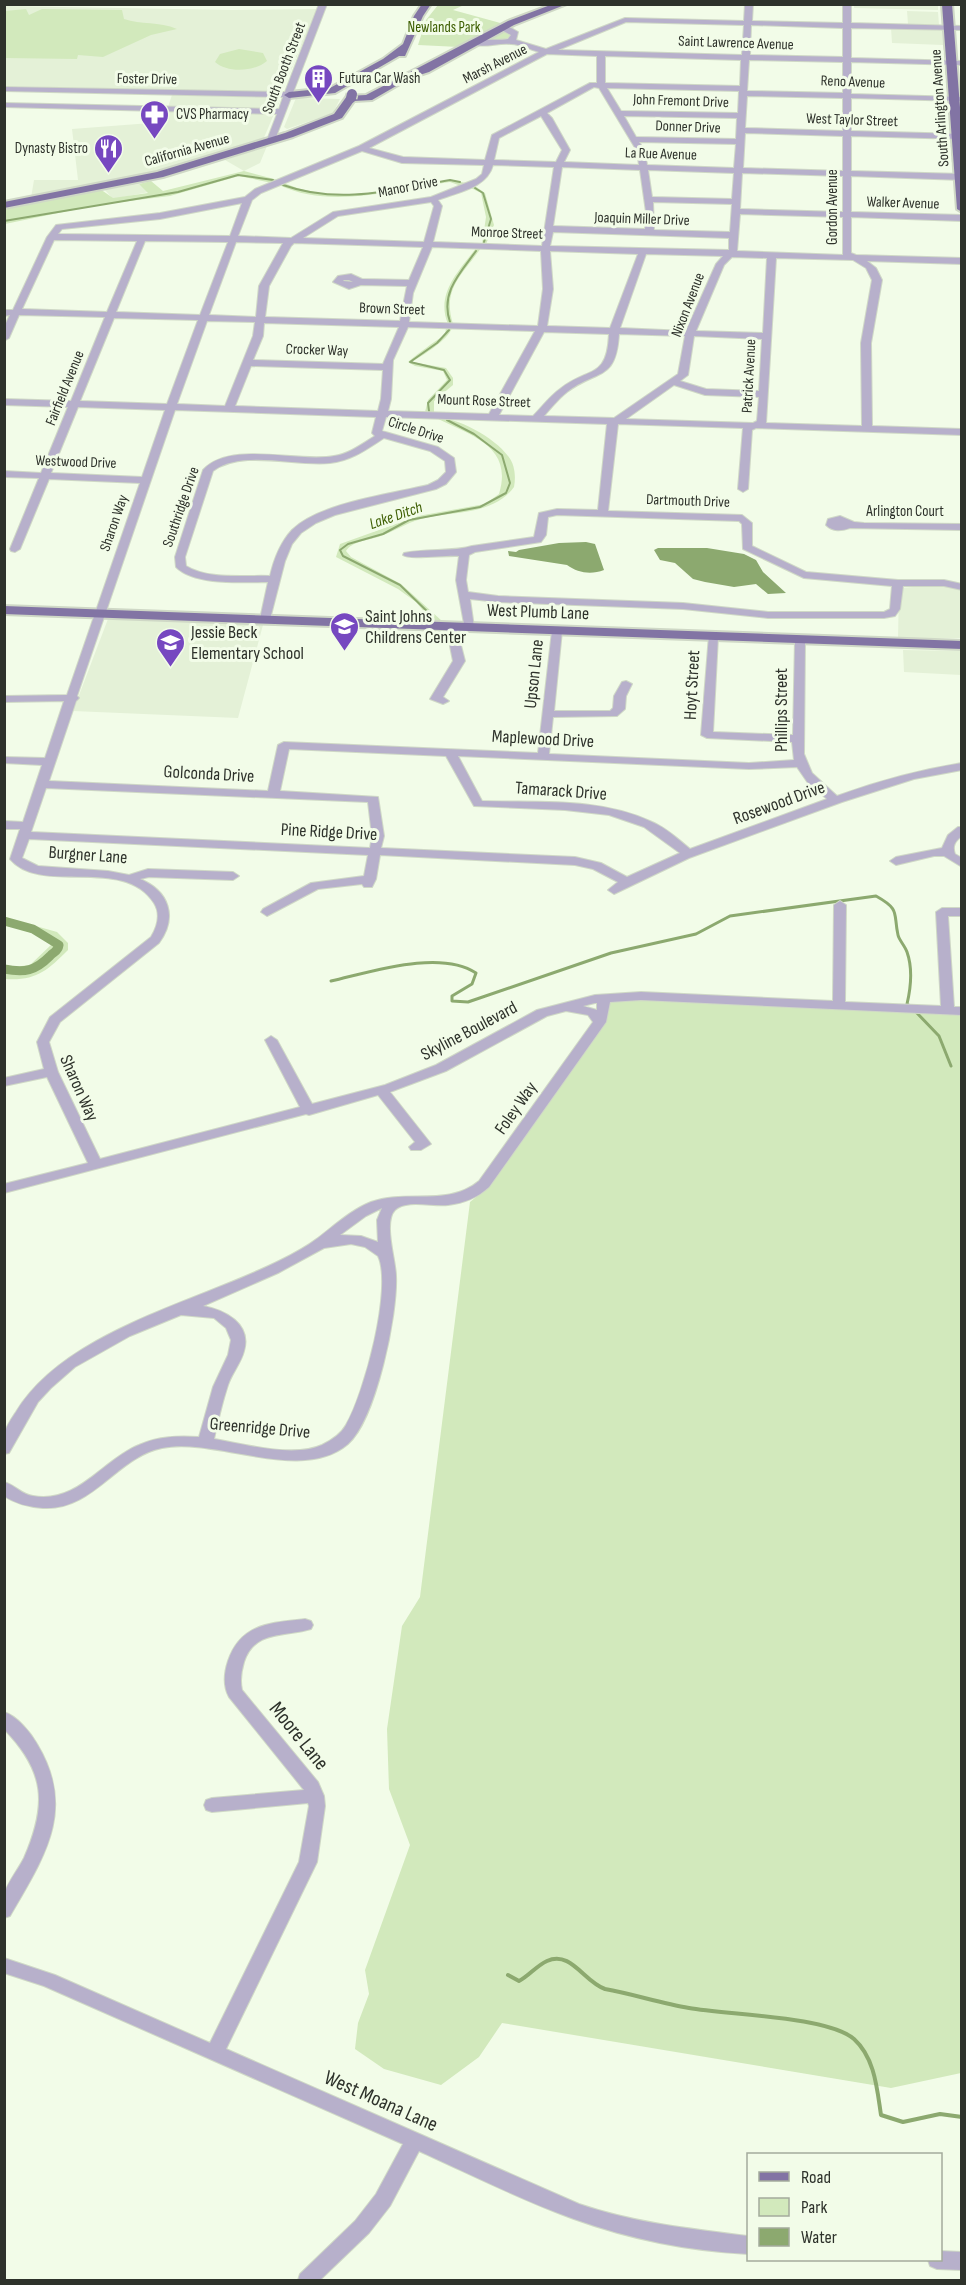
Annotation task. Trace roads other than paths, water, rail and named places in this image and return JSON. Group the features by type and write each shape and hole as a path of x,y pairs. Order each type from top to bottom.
{"main road":[{"path":"348,97 356,82 394,60 407,46 416,18 427,4"},
{"path":"289,95 345,97 358,94 414,46 425,14 434,4"},
{"path":"394,64 358,84 339,110 342,112 356,108 472,42 535,13 563,4"},
{"name":"South Arlington Avenue","path":"947,4 949,28 957,63 962,209"},
{"path":"289,95 332,91 386,62 407,46"},
{"path":"348,97 368,98 414,71 426,70"},
{"name":"California Avenue","path":"271,140 342,112"},
{"name":"California Avenue","path":"4,205 159,175 324,122 342,112"},
{"path":"276,126 293,131"},
{"name":"West Plumb Lane","path":"4,610 962,645"}],"street":[{"name":"South Booth Street","path":"271,140 323,4"},
{"name":"Nixon Avenue","path":"615,421 684,374 690,333 720,264 731,254 749,4"},
{"name":"Gordon Avenue","path":"847,4 847,254 856,257 874,271 877,280 866,344 867,429"},
{"name":"Marsh Avenue","path":"51,237 59,227 151,218 248,199 258,191 362,148 546,52 628,19 962,28"},
{"path":"472,42 495,44 511,41 514,34 503,27"},
{"name":"Saint Lawrence Avenue","path":"511,41 546,52 957,63"},
{"path":"601,53 600,84 641,151 651,212 649,232"},
{"name":"Manor Drive","path":"229,408 258,336 268,276 282,251 291,241 336,214 433,200 482,179 495,137 585,87 600,84 743,91"},
{"name":"Foster Drive","path":"4,89 289,95"},
{"name":"Reno Avenue","path":"743,91 958,99"},
{"path":"4,105 282,112"},
{"path":"493,416 541,329 548,289 546,248 560,164 566,153 565,146 548,118 541,111"},
{"name":"John Fremont Drive","path":"619,113 742,116"},
{"name":"West Taylor Street","path":"741,130 959,137"},
{"name":"Donner Drive","path":"635,139 740,142"},
{"name":"La Rue Avenue","path":"362,148 396,159 961,177"},
{"name":"Sharon Way","path":"10,859 26,831 51,762 146,480 248,199"},
{"name":"Walker Avenue","path":"648,199 847,215 962,218"},
{"name":"Circle Drive","path":"265,619 286,544 304,525 334,512 432,487 450,476 450,460 440,451 381,436 377,431 386,392 386,367 404,324 411,283 428,245 438,206 433,200"},
{"name":"Joaquin Miller Drive","path":"549,229 734,235"},
{"path":"4,338 51,237"},
{"name":"Monroe Street","path":"51,237 291,241 962,261"},
{"name":"Fairfield Avenue","path":"15,549 142,238"},
{"path":"536,418 564,390 607,366 613,353 614,331 643,251"},
{"name":"Patrick Avenue","path":"743,489 747,429 762,423 772,255"},
{"path":"360,282 411,283"},
{"name":"Brown Street","path":"4,314 111,315 767,336"},
{"name":"Crocker Way","path":"247,363 386,367"},
{"path":"673,382 705,392 763,394"},
{"name":"Mount Rose Street","path":"4,402 962,432"},
{"path":"603,513 611,427 615,421"},
{"name":"Southridge Drive","path":"276,579 206,576 189,572 181,567 180,557 208,470 219,462 237,459 321,461 342,458 360,452 381,436"},
{"name":"Westwood Drive","path":"4,474 146,480"},
{"name":"Dartmouth Drive","path":"408,555 441,551 465,553 537,540 541,535 542,516 548,513 742,518 747,523 747,547 778,560 793,572 810,576 898,583 940,583 962,587"},
{"name":"Arlington Court","path":"849,525 892,528 941,525 962,527"},
{"path":"465,553 461,574 469,627"},
{"path":"464,595 498,599 683,606 768,615 884,615 891,614 895,609 898,583"},
{"path":"443,700 436,699 459,661 451,626"},
{"name":"Upson Lane","path":"543,757 556,631"},
{"name":"Hoyt Street","path":"713,637 707,735 798,739"},
{"name":"Phillips Street","path":"800,640 798,739 800,763 811,780 836,801"},
{"path":"548,714 612,714 618,709 620,696 626,684"},
{"path":"4,699 73,698"},
{"name":"Maplewood Drive","path":"273,795 284,745 749,766 800,763"},
{"name":"Tamarack Drive","path":"450,753 478,804 592,809 620,814 656,828 688,854"},
{"path":"4,760 51,762"},
{"name":"Rosewood Drive","path":"614,890 688,854 836,801 910,776 962,766"},
{"name":"Golconda Drive","path":"43,784 374,799 378,825 375,852"},
{"name":"Pine Ridge Drive","path":"4,825 26,831 375,852 575,861 597,866 627,882"},
{"path":"962,830 948,841 948,852 954,860 962,864"},
{"path":"267,912 315,886 369,882 375,852"},
{"path":"896,861 934,852 948,852"},
{"name":"Burgner Lane","path":"10,859 40,870 104,874 127,879 148,873 233,876"},
{"name":"Sharon Way","path":"96,1165 51,1072 43,1050 43,1042 49,1027 148,948 164,926 163,909 159,901 145,888 127,879"},
{"path":"839,1006 840,905"},
{"path":"955,1011 942,912 962,912"},
{"name":"Skyline Boulevard","path":"4,1189 382,1091 441,1068 522,1023 560,1007 603,998 641,996 955,1011"},
{"name":"Foley Way","path":"450,1200 465,1198 480,1190 600,1022 603,1014 603,998"},
{"path":"560,1007 584,1010 597,1016 600,1022"},
{"path":"271,1040 309,1111"},
{"path":"4,1082 51,1072"},
{"path":"382,1091 424,1144 416,1146"},
{"name":"Greenridge Drive","path":"4,1486 25,1500 58,1502 88,1490 122,1460 146,1448 172,1442 205,1443 305,1455 327,1450 345,1439 357,1419 376,1365 387,1306 388,1262 384,1214 392,1204 415,1199"},
{"name":"Greenridge Drive","path":"319,1245 367,1209 390,1201 450,1200"},
{"name":"Greenridge Drive","path":"4,1449 33,1399 59,1372 94,1348 236,1288 319,1245 337,1239 359,1241 378,1249 388,1262"},
{"path":"205,1443 223,1380 238,1347 236,1334 221,1309 221,1303 226,1294 236,1288"},
{"path":"170,1316 200,1311 228,1320"},
{"name":"Moore Lane","path":"215,2052 308,1862 317,1812 316,1796 312,1787 235,1693 232,1685 238,1652 250,1638 267,1631 306,1625"},
{"path":"4,1718 29,1742 38,1756 47,1786 48,1804 38,1850 4,1911"},
{"path":"212,1805 316,1796"},
{"name":"West Moana Lane","path":"4,1965 49,1980 414,2142 604,2221 673,2237 747,2245"},
{"path":"307,2280 362,2227 383,2200 414,2142"},
{"path":"942,2259 962,2261"}],"water":[{"path":"559,543 595,544 604,570 585,572 567,565 509,556 508,551 516,552"},
{"path":"658,548 707,548 744,554 756,560 763,572 786,593 768,594 756,584 734,587 693,579 675,563 660,560 654,550"}],"waterway":[{"name":"Lake Ditch","path":"4,221 178,192 238,175 273,180"},
{"name":"Lake Ditch","path":"283,185 304,191 345,195 366,194 450,180 460,182"},
{"name":"Lake Ditch","path":"475,188 483,193 491,219 484,242"},
{"name":"Lake Ditch","path":"450,322 448,302 453,284 476,251"},
{"name":"Lake Ditch","path":"429,411 428,403 450,380 444,370 410,362 437,343 449,330"},
{"name":"Lake Ditch","path":"433,617 400,585 343,556 340,550 348,544 383,534 409,520 480,507 506,493 510,483 502,455 474,434 447,420"},
{"path":"331,981 385,968 444,963 461,966 476,973 472,984 452,996 452,1001 468,1002 611,953 696,934 730,916 876,896 893,909 899,937 907,952 911,978 907,1004 911,1007"},
{"path":"4,921 33,929 59,945 57,950 34,968 24,971 4,969"},
{"path":"916,1012 939,1036 951,1066"},
{"path":"508,1975 519,1981 547,1961 563,1960 605,1989 689,2008 822,2025 841,2031 854,2039 867,2055 874,2074 881,2115 903,2122 940,2114 962,2117"}],"place":[{"name":"Futura Car Wash","path":"318,104"},
{"name":"CVS Pharmacy","path":"155,140"},
{"name":"Dynasty Bistro","path":"109,174"},
{"name":"Saint Johns Childrens Center","path":"344,652"},
{"name":"Jessie Beck Elementary School","path":"170,668"}],"park label":[{"name":"Newlands Park","path":"444,27"}]}
